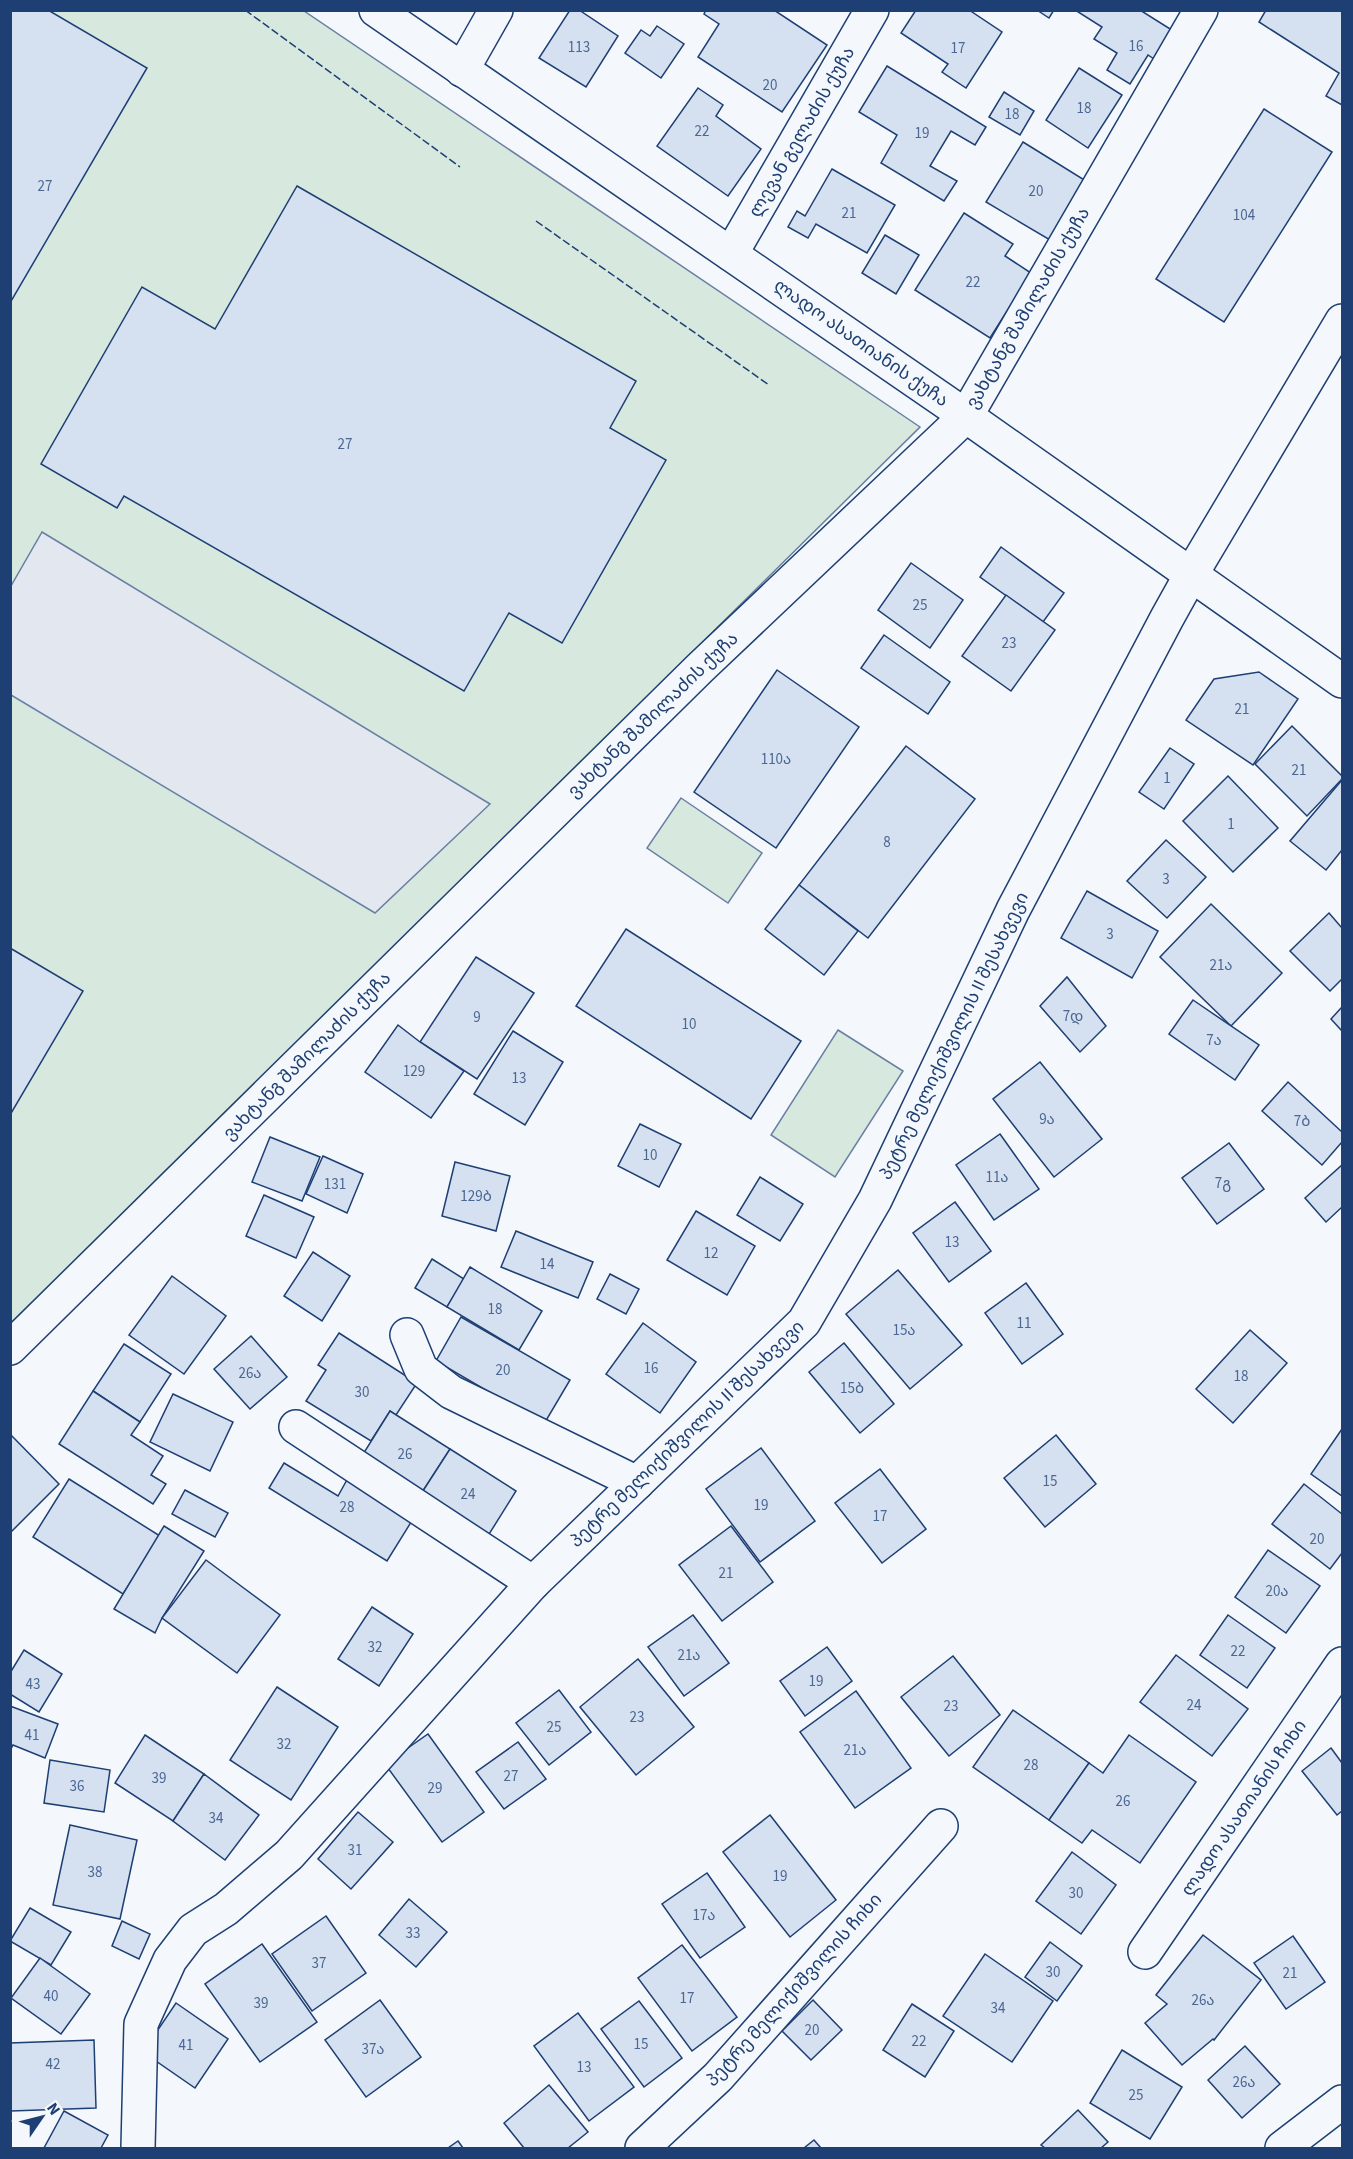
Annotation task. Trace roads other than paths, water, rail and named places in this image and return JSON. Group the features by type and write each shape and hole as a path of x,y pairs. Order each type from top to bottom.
{"street":[{"name":"ლადო ასათიანის ქუჩა","path":"376,10 966,416 1192,573 1342,681"},
{"path":"462,70 496,10"},
{"name":"ლევან გელაძის ქუჩა","path":"731,254 872,10"},
{"name":"ვახტანგ შამილაძის ქუჩა","path":"10,1348 692,676 966,416 1201,10"},
{"name":"პეტრე მელიქიშვილის II შესახვევი","path":"138,2148 141,2024 170,1960 193,1930 226,1909 289,1856 532,1583 804,1322 875,1200 1013,910 1192,573 1342,321"},
{"path":"407,1335 421,1370 451,1392 637,1483"},
{"path":"296,1428 532,1583"},
{"name":"ლადო ასათიანის ჩიხი","path":"1145,1952 1342,1664"},
{"name":"პეტრე მელიქიშვილის ჩიხი","path":"642,2148 718,2077 941,1826"},
{"path":"1282,2148 1342,2102"}]}
